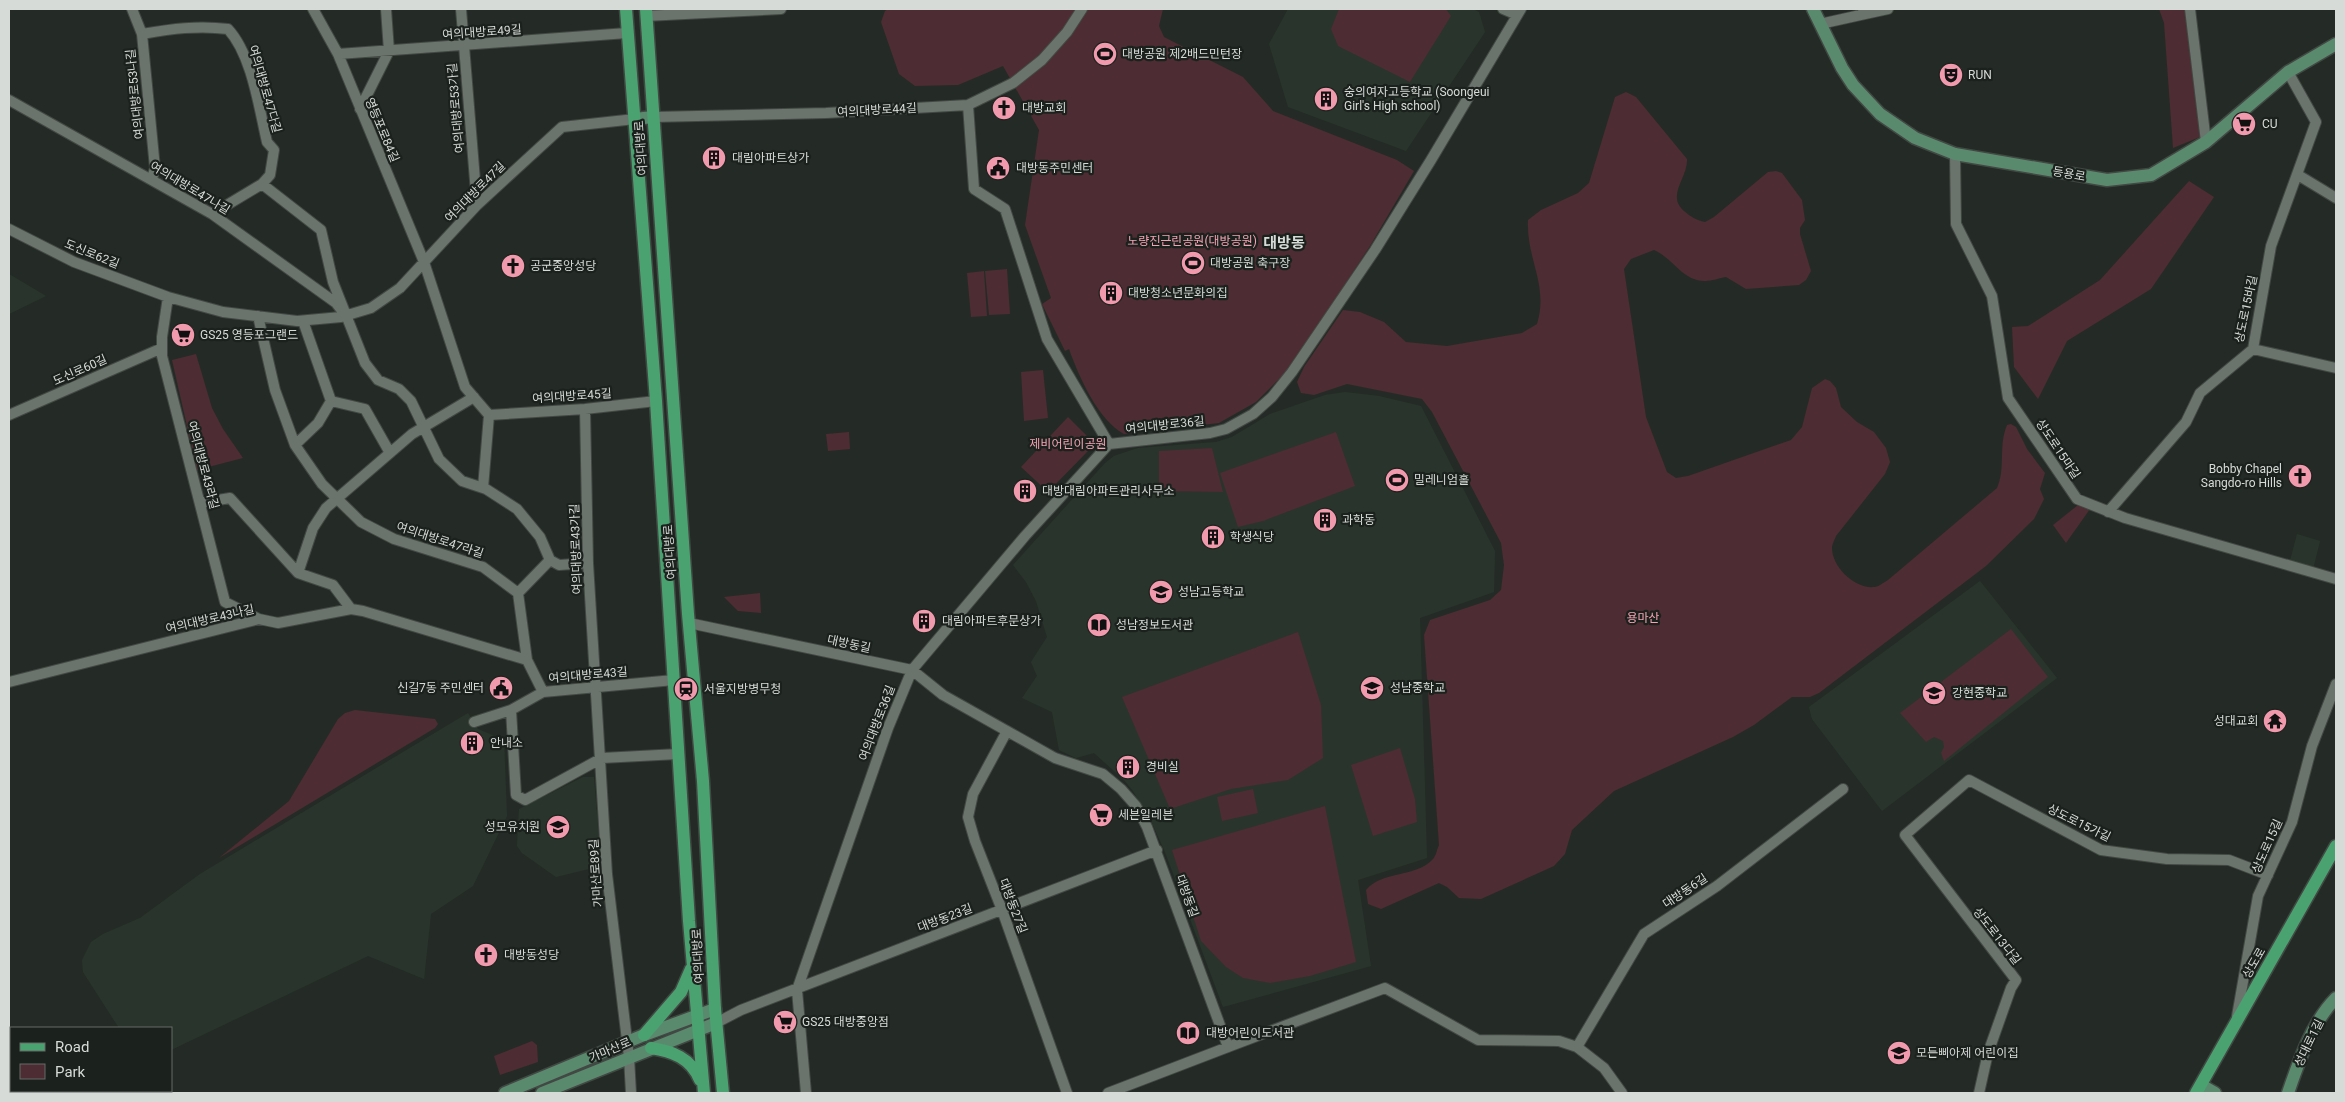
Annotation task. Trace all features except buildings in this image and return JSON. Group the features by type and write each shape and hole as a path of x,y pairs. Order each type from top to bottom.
{"main road":[{"name":"여의대방로","path":"626,9 656,401 692,966 704,1091"},
{"name":"여의대방로","path":"646,12 702,781 715,1009 723,1093"},
{"path":"670,625 689,623"},
{"path":"674,680 693,678"},
{"name":"상도로","path":"2198,1089 2336,846"},
{"path":"644,1035 681,992 692,966"},
{"path":"651,1048 684,1058 692,1065 704,1091"}],"street":[{"name":"여의대방로53나길","path":"132,9 142,34 155,168 152,179"},
{"name":"영등포로84길","path":"313,9 338,54 424,262"},
{"path":"360,109 389,51 386,9"},
{"name":"여의대방로53가길","path":"461,9 477,205"},
{"path":"646,12 781,9"},
{"name":"여의대방로44길","path":"635,119 826,113 968,105 1013,83 1042,60 1066,32 1082,9"},
{"path":"1503,9 1519,12"},
{"name":"등용로","path":"1813,9 1853,84 1880,114 1915,138 1955,154 2107,180 2151,175 2206,142 2288,72 2336,44"},
{"path":"1820,24 1864,11 1888,9"},
{"path":"2190,9 2206,142"},
{"name":"여의대방로36길","path":"797,990 888,728 912,670 1025,536 1109,444 1210,433 1226,429 1253,414 1272,397 1292,372 1374,250 1431,160 1519,12"},
{"name":"여의대방로47다길","path":"142,34 195,26 228,29 234,36 249,71 267,142 274,150 270,175 262,184"},
{"name":"여의대방로49길","path":"338,54 463,46 627,32"},
{"name":"상도로15바길","path":"2108,512 2186,422 2200,393 2252,349 2271,246 2316,122 2288,72"},
{"name":"여의대방로47나길","path":"9,100 212,214 336,303 346,316"},
{"path":"968,105 974,189 1005,209 1047,339 1109,444"},
{"name":"여의대방로47길","path":"168,297 223,312 302,320 346,316 371,308 400,288 477,205 562,126 635,119"},
{"name":"상도로15마길","path":"1955,154 1956,224 1992,296 2008,398 2077,499 2108,512 2336,579"},
{"path":"2298,175 2336,198"},
{"path":"212,214 262,184 321,230 333,282 365,363 378,380 399,390 411,401 439,459 462,481 483,488 517,509 540,537 550,560 559,565 588,563"},
{"name":"도신로62길","path":"9,230 74,262 168,297"},
{"path":"424,262 465,387 489,415 483,488"},
{"name":"여의대방로43라길","path":"168,297 162,348 174,404 225,602 259,619"},
{"name":"여의대방로47라길","path":"258,316 275,390 295,445 322,484 361,522 394,539 483,567 518,593"},
{"path":"302,320 331,401"},
{"name":"도신로60길","path":"9,416 162,348"},
{"path":"2252,349 2336,368"},
{"path":"298,574 313,528 326,508 423,426 474,397"},
{"path":"295,445 318,423 331,401"},
{"path":"331,401 365,409 390,453"},
{"name":"여의대방로45길","path":"489,415 585,409 656,401"},
{"name":"여의대방로43가길","path":"585,409 588,563 596,687"},
{"path":"200,503 230,498 298,574 333,585 350,609"},
{"path":"543,692 527,660 518,593 550,560"},
{"name":"여의대방로43나길","path":"9,682 259,619 278,623 350,609 362,610 527,660"},
{"name":"대방동길","path":"689,623 912,670 943,695 1007,731 1069,764 1103,774 1136,806 1157,850 1228,1047"},
{"name":"여의대방로43길","path":"474,722 511,710 543,692 674,680"},
{"name":"상도로15길","path":"2236,1022 2258,896 2292,822 2312,746 2336,684"},
{"name":"가마산로89길","path":"596,687 602,758 608,886 629,1057 631,1093"},
{"path":"511,710 516,796 525,800 602,758 678,754"},
{"name":"대방동27길","path":"1007,731 973,794 968,817 975,841 1002,910 1067,1093"},
{"name":"상도로15가길","path":"1905,835 1969,780 2101,850 2168,859 2229,860 2268,875"},
{"name":"대방동6길","path":"1577,1047 1644,934 1717,886 1843,789"},
{"name":"상도로13다길","path":"1905,835 2016,980 2011,988 1988,1053 1979,1093"},
{"name":"대방동23길","path":"741,1010 1157,850"},
{"path":"1108,1093 1385,988 1478,1040 1559,1041 1577,1047 1604,1068 1622,1093"},
{"path":"797,990 806,1093"},
{"name":"성대로1길","path":"2288,1093 2296,1068 2331,1010 2336,998"},
{"path":"715,1009 741,1010"},
{"name":"가마산로","path":"506,1093 644,1035 715,1009"},
{"path":"716,1023 741,1010"},
{"name":"가마산로","path":"542,1093 716,1023"},
{"path":"2198,1089 2215,1093"}],"shaded area":[{"path":"1288,9 1473,9 1479,12 1485,32 1406,151 1288,107 1269,44"},
{"path":"9,274 46,296 9,314"},
{"name":"성남고등학교","path":"1345,392 1379,396 1421,406 1495,551 1494,592 1420,618 1427,858 1358,880 1371,966 1223,1007 1165,852 1152,823 1133,791 1124,780 1094,753 1076,758 1059,750 1052,712 1022,698 1037,676 1031,662 1047,637 1036,601 1026,582 1013,565 1105,463 1114,456 1138,448 1216,442 1232,437 1270,414 1325,395"},
{"path":"2297,534 2320,541 2313,569 2290,561"},
{"name":"강현중학교","path":"1980,581 2057,678 1882,811 1812,719 1809,707"},
{"path":"468,713 478,729 504,740 507,816 473,886 431,914 424,979 368,956 172,1050 172,1027 118,1027 83,972 82,960 91,942 103,934 140,918 200,874"},
{"name":"성모유치원","path":"583,777 594,777 601,866 556,877 522,853 517,846 519,809"}],"green space":[{"name":"노량진근린공원(대방공원)","path":"888,9 1163,9 1159,26 1164,37 1243,77 1273,111 1397,160 1414,171 1370,246 1291,367 1256,402 1219,423 1124,434 1106,419 1090,397 1069,349 1065,351 1042,304 1051,298 1025,225 1039,130 1003,66 958,85 915,86 899,74 881,22 885,11"},
{"path":"1339,9 1446,9 1451,16 1410,82 1338,46 1331,29"},
{"path":"2159,9 2188,9 2200,137 2173,148 2164,23"},
{"name":"용마산","path":"1626,92 1636,97 1687,159 1677,199 1684,211 1694,218 1705,222 1714,217 1768,172 1776,171 1782,173 1802,200 1805,220 1800,228 1800,234 1811,271 1806,280 1799,285 1746,289 1726,277 1711,281 1691,278 1654,250 1631,259 1624,269 1646,417 1667,472 1676,478 1688,476 1791,440 1802,427 1812,388 1825,379 1830,381 1836,388 1841,407 1857,422 1874,432 1886,448 1890,462 1885,474 1836,536 1832,545 1836,562 1852,581 1867,587 1876,587 1888,580 1997,488 2001,473 2004,433 2007,425 2011,424 2016,427 2027,449 2045,473 2040,489 2044,499 2034,519 1986,566 1819,693 1810,697 1792,697 1754,725 1733,737 1614,791 1572,830 1565,854 1554,866 1481,899 1459,898 1447,887 1439,883 1381,909 1368,904 1366,890 1381,879 1409,872 1426,865 1434,858 1439,845 1424,635 1430,620 1490,600 1501,590 1504,565 1501,543 1432,412 1422,399 1347,384 1314,395 1301,393 1297,382 1304,367 1343,310 1360,312 1384,322 1406,342 1447,346 1522,333 1537,324 1540,310 1539,284 1530,247 1528,220 1541,210 1578,193 1589,183 1615,97"},
{"path":"2189,181 2214,197 2151,289 2067,341 2038,399 2014,367 2012,327 2028,326 2100,280"},
{"path":"1007,269 1010,314 989,315 985,271"},
{"path":"984,271 987,316 971,317 967,273"},
{"path":"196,354 212,408 223,429 243,458 197,470 172,360"},
{"path":"1043,370 1048,418 1024,421 1021,372"},
{"name":"제비어린이공원","path":"1068,417 1089,438 1090,449 1048,492 1021,467"},
{"path":"849,432 850,449 828,451 826,434"},
{"path":"1336,432 1355,486 1263,521 1238,527 1220,473"},
{"path":"1212,448 1223,492 1159,491 1159,451"},
{"path":"2078,505 2090,509 2066,543 2053,525"},
{"path":"760,593 761,613 738,611 724,597"},
{"path":"2011,629 2048,677 1944,761 1941,753 1944,747 1943,741 1934,737 1926,742 1900,713"},
{"path":"1298,632 1321,705 1323,758 1288,780 1231,789 1170,809 1122,697"},
{"path":"355,710 435,719 438,724 435,728 219,858 289,801 338,719 345,713"},
{"path":"1400,748 1415,799 1417,822 1373,836 1351,765"},
{"path":"1253,789 1258,813 1222,821 1217,797"},
{"path":"1325,806 1356,962 1310,976 1270,983 1243,978 1226,967 1201,941 1172,850"},
{"path":"532,1041 537,1045 538,1062 500,1075 494,1056"},
{"path":"9,1045 10,1092 83,1092 9,1093"}],"place":[{"name":"대방공원 제2배드민턴장","path":"1105,54"},
{"name":"RUN","path":"1951,75"},
{"name":"숭의여자고등학교 (Soongeui Girl's High school)","path":"1326,99"},
{"name":"대방교회","path":"1004,108"},
{"name":"CU","path":"2244,124"},
{"name":"대림아파트상가","path":"714,158"},
{"name":"대방동주민센터","path":"998,168"},
{"name":"대방공원 축구장","path":"1193,263"},
{"name":"공군중앙성당","path":"513,266"},
{"name":"대방청소년문화의집","path":"1111,293"},
{"name":"GS25 영등포그랜드","path":"183,335"},
{"name":"Bobby Chapel Sangdo-ro Hills","path":"2300,476"},
{"name":"밀레니엄홀","path":"1397,480"},
{"name":"대방대림아파트관리사무소","path":"1025,491"},
{"name":"과학동","path":"1325,520"},
{"name":"학생식당","path":"1213,537"},
{"name":"성남고등학교","path":"1161,592"},
{"name":"대림아파트후문상가","path":"924,621"},
{"name":"성남정보도서관","path":"1099,625"},
{"name":"신길7동 주민센터","path":"501,688"},
{"name":"성남중학교","path":"1372,688"},
{"name":"서울지방병무청","path":"686,689"},
{"name":"강현중학교","path":"1934,693"},
{"name":"성대교회","path":"2275,721"},
{"name":"안내소","path":"472,743"},
{"name":"경비실","path":"1128,767"},
{"name":"세븐일레븐","path":"1101,815"},
{"name":"성모유치원","path":"558,827"},
{"name":"대방동성당","path":"486,955"},
{"name":"GS25 대방중앙점","path":"785,1022"},
{"name":"대방어린이도서관","path":"1188,1033"},
{"name":"모든삐아제 어린이집","path":"1899,1053"}],"district":[{"name":"대방동","path":"1284,243"}]}
